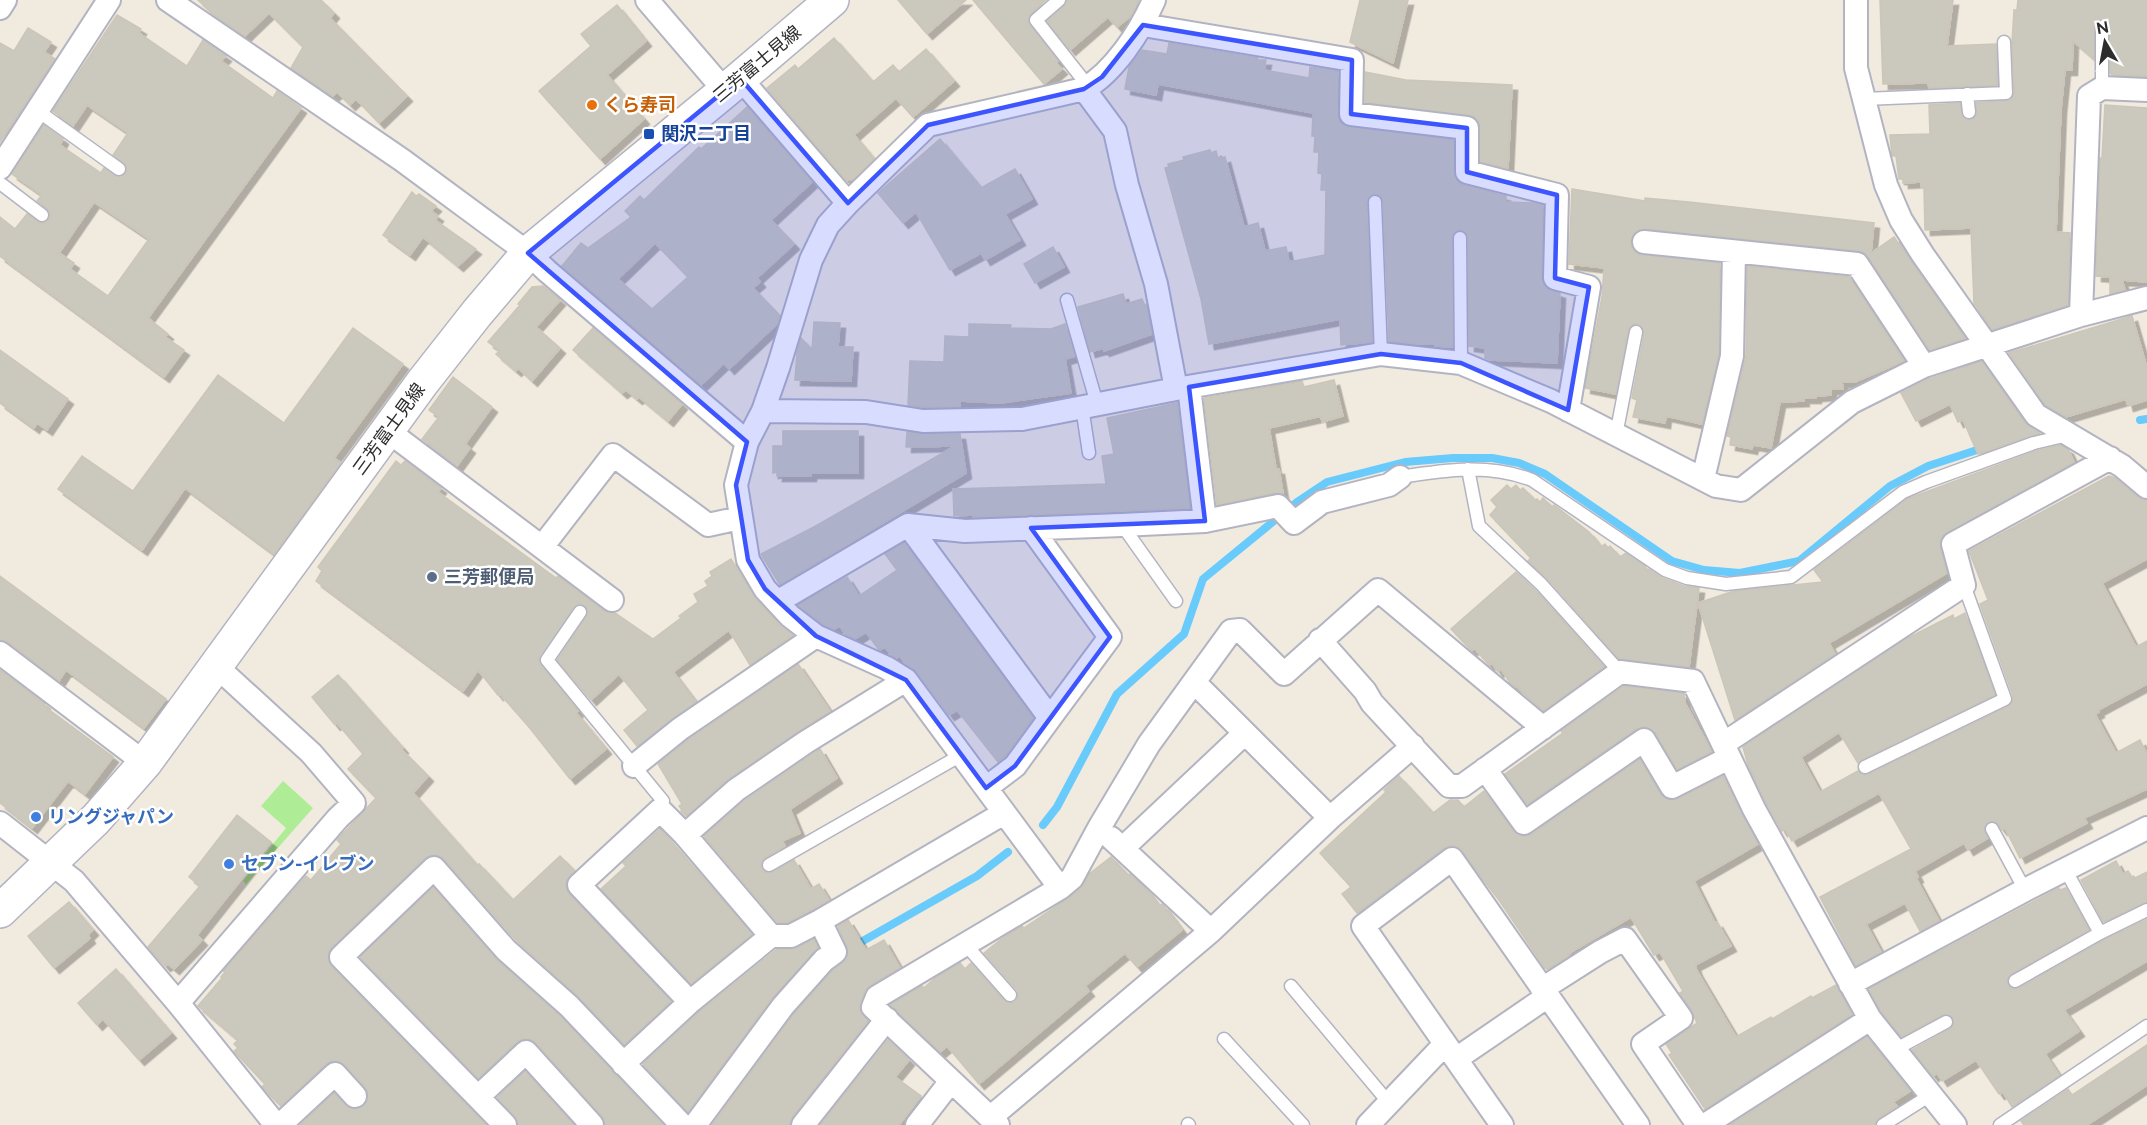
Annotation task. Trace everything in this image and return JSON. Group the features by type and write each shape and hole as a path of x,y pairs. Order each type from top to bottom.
{"main road":[{"name":"三芳富士見線","path":"0,911 96,819 145,763 449,348 528,253 733,85 832,0"}],"street":[{"path":"0,8 5,0"},
{"path":"0,168 109,0"},
{"path":"168,0 402,160 528,253 747,442"},
{"path":"647,0 848,203"},
{"path":"1060,888 906,680 887,668 816,636 790,616 765,589 748,560 736,485 747,442 763,411 811,260 828,225 928,125 1086,88 1102,77 1143,25 1154,0"},
{"path":"1856,0 1856,68 1886,185 1901,220 1923,255 2036,415 2110,458 2147,487"},
{"path":"1143,25 1352,60 1351,114 1467,128 1467,172 1557,195 1555,278 1589,287 1568,410"},
{"path":"1086,88 1115,131 1127,185 1156,284 1182,388 1205,521"},
{"path":"2081,315 2089,96 2102,88 2147,90"},
{"path":"1644,242 1857,264 1924,366"},
{"path":"1703,479 1732,356 1734,252"},
{"path":"763,411 866,412 923,421 1022,419 1182,388 1381,354 1461,363 1568,410 1716,486 1742,490 1852,402 1924,366 2081,315 2147,298"},
{"path":"388,431 612,600"},
{"path":"542,547 613,455 708,525 740,518"},
{"path":"1485,769 1524,823 1644,740 1672,787 1964,585 1953,544 2110,458"},
{"path":"777,602 908,525 965,531 1205,521 1278,506 1294,523 1322,502 1389,485 1400,477"},
{"path":"908,525 1050,718"},
{"path":"986,788 1015,766 1110,637 1031,528"},
{"path":"1413,747 1330,818 1211,931 995,1121 873,1007 877,997 1060,888 1072,878 1149,744 1231,630 1240,630 1284,674 1378,590 1542,728"},
{"path":"634,765 680,729 816,636"},
{"path":"1320,640 1365,691 1372,703 1449,786 1462,786 1620,672 1693,681 1754,809 1870,1019 1955,1125"},
{"path":"0,653 145,763"},
{"path":"178,1003 338,818 354,803 311,753 215,665"},
{"path":"685,835 736,790 806,742 906,680"},
{"path":"1194,682 1330,818"},
{"path":"1123,848 1245,733"},
{"path":"690,1002 579,885 660,810 685,835 771,936"},
{"path":"623,1064 690,1002 771,936 791,936 820,921 1004,813"},
{"path":"0,823 74,881 278,1125 335,1074 355,1096"},
{"path":"1099,828 1211,931"},
{"path":"1850,984 2025,890 2147,828"},
{"path":"1502,1125 1363,926 1452,859 1638,1125"},
{"path":"505,1125 341,957 434,868 506,950 569,1006 682,1125"},
{"path":"695,1125 783,1006 824,960 835,952 820,921"},
{"path":"1368,1125 1389,1103 1450,1052 1545,992 1600,952 1625,939 1681,1018 1643,1044 1698,1125"},
{"path":"1706,1125 1870,1019"},
{"path":"803,1125 887,1020"},
{"path":"479,1096 526,1053 592,1125"},
{"path":"917,1125 951,1081"}],"lane":[{"path":"1059,0 1036,20 1086,88"},
{"path":"2102,27 2102,88"},
{"path":"1864,99 2006,93 2004,42"},
{"path":"1967,94 1969,112"},
{"path":"38,111 119,169"},
{"path":"0,183 42,215"},
{"path":"1375,201 1381,354"},
{"path":"1460,238 1461,363"},
{"path":"1067,300 1089,406 1089,453"},
{"path":"1616,435 1636,332"},
{"path":"1400,477 1468,469 1498,470 1517,474 1532,480 1665,570 1687,578 1726,584 1791,577 1903,492 2034,443 2069,435"},
{"path":"1468,469 1479,526 1541,584 1620,672"},
{"path":"1122,525 1176,601"},
{"path":"1865,767 2005,699 1964,585"},
{"path":"580,612 547,660 663,801 660,810"},
{"path":"769,865 963,754"},
{"path":"1992,829 2025,890"},
{"path":"2066,869 2100,933"},
{"path":"2015,981 2100,933 2147,910"},
{"path":"965,944 1010,996"},
{"path":"1291,986 1389,1103"},
{"path":"1896,1049 1946,1022"},
{"path":"2000,1125 2147,1026"},
{"path":"1224,1039 1303,1125"},
{"path":"1883,1125 1932,1094"}],"highlighted area":[{"path":"1143,25 1352,60 1351,114 1467,128 1467,172 1557,195 1555,278 1589,287 1568,410 1461,363 1381,354 1189,387 1205,521 1031,528 1110,637 1015,766 986,788 906,680 816,636 765,589 748,560 736,485 747,442 528,253 740,78 848,203 928,125 1084,89 1102,77"}],"green space":[{"path":"283,781 313,808 246,884 243,881 286,828 261,806"}],"building":[{"path":"198,0 321,0 334,13 330,18 407,96 379,123 356,99 350,105 337,92 333,96 291,68 303,47 269,13 245,36 213,14"},
{"path":"898,0 966,0 927,34"},
{"path":"973,0 1046,0 1030,14 1028,22 1062,69 1044,84"},
{"path":"1067,0 1139,0 1132,15 1117,27 1108,17 1070,50 1047,21 1064,6"},
{"path":"1360,0 1408,0 1393,63 1350,42"},
{"path":"1880,0 1953,0 1947,46 1996,44 1997,85 1929,88 1928,83 1883,84"},
{"path":"2018,0 2147,0 2147,76 2112,75 2110,73 2110,27 2106,20 2098,20 2095,23 2094,59 2073,41 2072,70 2065,70 2061,109 2056,232 2070,233 2068,305 1992,330 1974,303 1971,228 1925,230 1924,187 1921,187 1921,182 1903,183 1903,179 1899,179 1896,156 1892,156 1890,135 1930,134 1929,105 1960,103 1962,116 1969,120 1977,115 1976,103 2011,100 2014,93 2012,43 2014,10 2017,10"},
{"name":"くら寿司","path":"617,5 646,41 607,75 644,119 600,159 539,91 591,46 581,34"},
{"path":"117,15 141,29 139,33 187,66 203,40 226,56 221,61 273,98 277,91 301,108 148,318 168,334 165,337 184,350 164,377 0,256 0,217 15,229 27,214 42,223 50,217 47,209 37,201 42,195 12,174 44,125 63,139 60,145 101,173 104,168 118,177 126,173 126,165 113,155 128,133 87,105 73,126 53,111","holes":["94,202 149,239 108,296 70,269 74,263 59,253"]},
{"path":"28,28 51,42 44,52 55,59 0,142 0,43 14,51"},
{"path":"834,38 873,82 893,65 899,72 926,49 954,81 913,117 896,98 854,135 874,159 854,179 846,180 767,88 795,65 798,69"},
{"path":"1169,43 1266,60 1264,70 1309,78 1310,67 1338,71 1338,114 1339,121 1344,125 1454,140 1454,172 1459,183 1506,196 1506,202 1543,205 1542,278 1547,289 1560,293 1557,363 1490,360 1485,358 1485,348 1469,346 1468,238 1467,233 1461,230 1455,231 1452,238 1453,347 1389,341 1383,202 1382,197 1375,194 1370,195 1367,202 1372,342 1341,345 1340,319 1209,344 1201,299 1165,168 1169,167 1168,164 1184,160 1183,157 1210,150 1211,153 1216,151 1218,159 1225,157 1244,227 1258,223 1265,251 1286,247 1289,262 1325,255 1326,190 1321,190 1322,174 1318,173 1319,152 1314,152 1313,113 1158,84 1156,95 1125,89 1129,67 1142,50 1167,54"},
{"path":"1365,72 1406,80 1512,85 1508,168 1480,162 1480,127 1479,121 1474,117 1365,102"},
{"path":"2105,105 2147,108 2147,282 2122,280 2125,290 2110,294 2110,277 2096,276 2100,158 2102,158"},
{"path":"747,107 812,182 771,220 794,244 757,278 760,282 753,288 780,316 778,323 729,369 724,363 701,385 562,266 581,243 588,248 631,217 625,211 640,196 644,200 699,147 701,149","holes":["655,243 688,277 652,309 618,279"]},
{"path":"940,139 981,188 1015,169 1032,199 1005,214 1020,240 985,260 981,253 950,270 916,212 903,223 878,193"},
{"path":"1572,189 1645,201 1645,198 1689,202 1874,223 1871,253 1894,237 1965,338 1930,350 1868,257 1859,251 1639,230 1633,235 1631,241 1632,248 1637,253 1720,263 1719,354 1702,424 1666,416 1665,423 1633,417 1637,400 1632,398 1644,334 1641,325 1633,324 1628,330 1616,394 1585,388 1602,297 1604,268 1569,264"},
{"path":"412,192 436,206 431,211 438,216 435,220 476,249 458,266 423,237 410,255 383,235"},
{"path":"1053,247 1064,267 1035,283 1024,264"},
{"path":"1747,266 1849,277 1904,361 1855,382 1842,382 1843,389 1831,389 1831,395 1803,398 1804,401 1780,402 1771,448 1753,445 1752,449 1730,445 1731,437 1727,436 1746,356"},
{"path":"543,286 560,300 536,327 560,348 532,381 518,368 516,371 496,354 500,351 488,342 520,305 518,304 532,287"},
{"path":"1123,294 1126,304 1142,299 1146,305 1152,334 1104,351 1104,348 1090,352 1078,307"},
{"path":"2132,316 2147,368 2147,400 2128,406 2126,399 2066,417 2045,405 2009,353"},
{"path":"814,322 840,323 838,347 853,347 851,381 795,380 797,353 801,338 812,350"},
{"path":"969,324 1051,329 1065,324 1075,356 1065,359 1071,393 1001,403 960,401 960,407 908,405 910,361 944,362 945,336 969,337"},
{"path":"353,328 403,364 334,458 341,463 274,554 185,488 142,550 58,489 82,456 133,491 218,375 284,423"},
{"path":"593,328 682,404 668,421 639,397 637,399 626,390 622,393 573,350"},
{"path":"0,350 68,399 47,430 37,423 34,428 0,403"},
{"path":"1982,361 2025,423 2040,433 1978,454 1963,420 1958,422 1950,404 1916,421 1901,393 1929,379"},
{"path":"453,377 492,407 465,444 470,448 457,466 422,439 439,417 429,410"},
{"path":"1334,380 1343,416 1322,422 1321,416 1269,428 1283,493 1217,505 1204,398 1302,381 1304,387"},
{"path":"1177,403 1190,508 954,516 953,489 1106,484 1102,456 1114,454 1107,418"},
{"path":"783,431 858,431 858,473 777,476 777,472 773,473 773,446 783,446"},
{"path":"907,432 960,434 966,473 780,585 761,554 814,527 955,446 906,447"},
{"path":"2061,445 2068,449 2074,462 1942,536 1940,547 1947,573 1829,643 1835,654 1735,720 1698,603 1734,591 1823,582 1814,570 1907,499 2036,451"},
{"path":"396,461 401,465 405,461 441,488 438,492 556,578 558,576 604,611 615,613 653,639 698,602 694,594 708,586 705,581 712,576 710,572 731,559 755,598 780,625 793,635 750,665 729,630 673,672 696,702 637,746 624,730 648,710 619,674 591,700 557,660 588,613 585,606 576,605 539,660 578,711 576,713 606,749 570,779 529,727 478,670 463,691 316,581 322,571 318,567"},
{"path":"2109,476 2115,478 2138,497 2147,500 2147,559 2102,583 2136,647 2147,641 2147,684 2098,710 2099,712 2095,714 2116,753 2140,740 2147,754 2147,789 2084,818 2087,823 2020,858 2005,828 2002,830 1996,822 1988,822 1984,829 1988,838 1968,850 1964,843 1915,871 1918,877 1916,878 1939,921 1920,931 1905,903 1866,924 1881,952 1856,966 1820,897 1911,849 1879,793 1792,841 1785,829 1782,831 1766,803 1748,765 1743,747 1904,640 1953,615 1954,619 1965,613 1995,695 1858,763 1839,732 1801,757 1820,792 1858,771 1861,774 1869,774 2009,706 2013,701 2013,696 1980,604 1988,600 1969,551"},
{"path":"1507,485 1511,489 1516,485 1520,490 1523,488 1536,501 1537,499 1540,502 1543,498 1552,507 1554,505 1589,532 1601,547 1605,544 1608,548 1610,546 1620,557 1626,553 1645,566 1647,570 1649,569 1662,578 1684,586 1699,588 1689,667 1619,659 1547,578 1528,561 1531,558 1490,515 1497,507 1491,500"},
{"path":"904,543 1033,718 998,762 957,710 949,715 917,672 900,656 897,658 891,655 885,647 879,650 866,632 855,639 845,634 840,626 834,629 823,624 798,605 847,577 859,596 897,570 885,554"},
{"path":"1516,572 1604,667 1543,711 1510,683 1501,669 1498,672 1492,663 1489,665 1475,649 1471,650 1451,629"},
{"path":"0,576 166,699 144,728 66,670 59,681 8,642 0,640"},
{"path":"798,664 830,711 728,779 686,816 679,806 682,804 658,764 688,740"},
{"path":"0,670 113,757 85,794 68,781 32,828 0,803"},
{"path":"338,675 403,748 401,749 428,776 413,793 477,865 479,864 513,900 560,856 575,871 566,882 569,894 671,1001 624,1045 579,997 516,940 444,859 438,855 425,858 332,947 328,953 328,960 331,966 486,1125 300,1125 334,1093 350,1109 364,1106 368,1100 365,1087 345,1065 333,1061 326,1064 281,1106 262,1087 265,1084 234,1051 238,1048 234,1044 238,1040 198,1006 222,978 225,972 223,971 306,876 311,880 341,844 337,840 376,798 348,769 363,754 312,697"},
{"path":"1624,686 1684,693 1685,703 1712,752 1677,769 1655,733 1650,728 1643,727 1636,729 1527,804 1505,774"},
{"path":"820,749 837,778 790,809 800,833 782,841 785,846 764,858 761,866 764,872 770,873 794,860 811,889 819,884 829,900 788,922 777,922 704,836 744,801"},
{"path":"1640,759 1660,794 1671,800 1678,799 1723,776 1758,844 1694,881 1715,923 1717,922 1731,946 1695,965 1736,1037 1836,985 1852,1014 1705,1109 1669,1055 1672,1053 1666,1044 1697,1023 1680,993 1683,991 1660,952 1654,955 1631,917 1571,952 1566,958 1548,969 1545,968 1499,900 1458,847 1444,848 1357,913 1342,894 1351,887 1320,853 1386,792 1384,790 1399,776 1433,813 1450,800 1458,800 1464,807 1484,791 1513,831 1525,836 1532,834"},
{"path":"237,815 271,842 197,935 202,940 174,969 168,964 165,966 148,947 200,886 189,877"},
{"path":"660,829 752,934 691,984 601,889 626,866 623,863"},
{"path":"1111,857 1128,875 1130,874 1146,889 1159,906 1162,904 1164,906 1182,930 1137,967 1125,953 1085,986 1089,991 979,1084 947,1046 940,1052 890,1005 922,986 924,988 935,978 960,963 965,969 971,963 1004,1001 1015,1002 1018,997 1017,990 984,953 1000,940 1022,926 1024,928 1068,898 1081,888 1089,874"},
{"path":"2116,861 2123,874 2128,871 2133,879 2147,872 2147,902 2103,922 2081,880"},
{"path":"433,887 496,959 560,1016 663,1125 605,1125 602,1116 536,1043 529,1039 517,1042 478,1078 360,957"},
{"path":"2059,888 2060,890 2066,888 2089,930 2011,974 2007,980 2010,988 2019,988 2104,940 2147,919 2147,961 2064,1010 2079,1031 2045,1054 2059,1075 2012,1107 2003,1092 1999,1094 1976,1060 1942,1081 1937,1073 1933,1076 1912,1050 1950,1029 1954,1023 1953,1018 1950,1015 1943,1015 1901,1037 1881,1011 1869,989"},
{"path":"69,902 93,930 88,935 90,938 54,968 28,936"},
{"path":"848,920 866,950 884,940 900,968 870,985 864,992 860,1009 868,1021 792,1117 790,1125 712,1125 793,1015 833,970 847,959 847,947 838,926"},
{"path":"814,939 818,948 772,998 688,1112 643,1064 699,1012 776,950 797,948"},
{"path":"116,969 171,1033 139,1060 103,1019 97,1025 78,1003"},
{"path":"1867,1037 1910,1091 1893,1102 1897,1106 1878,1118 1875,1125 1730,1125"},
{"path":"888,1040 909,1060 895,1077 921,1096 899,1125 820,1125"},
{"path":"2147,1045 2147,1085 2087,1125 2024,1125 2021,1121 2068,1089 2072,1095"},
{"path":"525,1071 574,1125 518,1125 515,1116 497,1098"}],"waterway":[{"path":"2140,420 2147,419"},
{"path":"1043,825 1057,807 1117,694 1184,634 1203,579 1297,502 1327,482 1405,462 1492,458 1519,463 1545,474 1672,561 1704,570 1740,573 1799,561 1890,486 1928,466 1986,447"},
{"path":"854,946 977,876 1008,852"}],"place":[{"name":"くら寿司","path":"592,105"},
{"name":"関沢二丁目","path":"649,134"},
{"name":"三芳郵便局","path":"432,577"},
{"name":"リングジャパン","path":"36,817"},
{"name":"セブン-イレブン","path":"229,864"}]}
